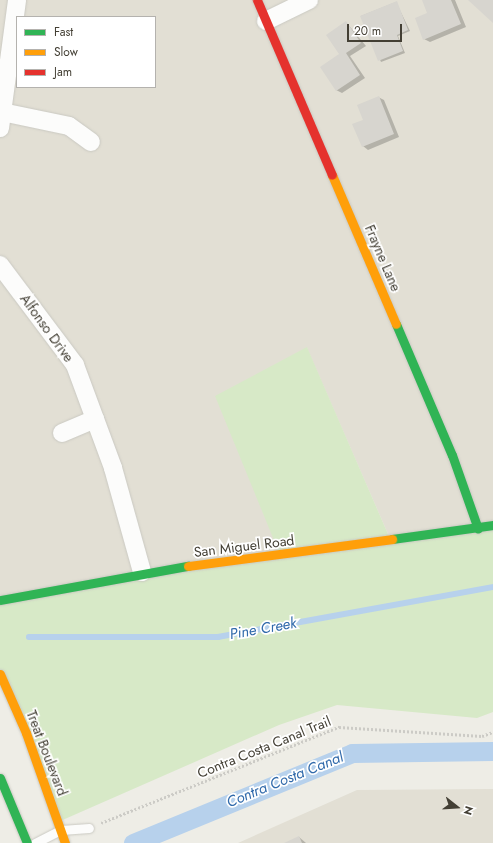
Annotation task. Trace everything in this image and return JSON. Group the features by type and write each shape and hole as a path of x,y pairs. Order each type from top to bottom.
{"street":[{"path":"17,0 6,34 1,120 69,126 91,142"},
{"name":"Frayne Lane","path":"257,0 452,455 478,529"},
{"path":"266,21 309,0"},
{"name":"Alfonso Drive","path":"0,264 74,365 94,419 142,572"},
{"path":"62,433 94,419"},
{"name":"San Miguel Road","path":"0,600 142,572 478,529 493,525"},
{"name":"Treat Boulevard","path":"0,674 26,733 65,843"},
{"path":"0,778 28,843"}],"lane":[{"path":"35,843 61,830 89,828"}],"path":[{"name":"Contra Costa Canal Trail","path":"89,828 339,727 482,736 493,732"}],"shaded area":[{"path":"0,0 493,0 493,525 391,541 307,348 281,556 0,600"},
{"path":"493,789 493,843 238,843 357,790"}],"green space":[{"path":"307,347 391,541 493,525 493,712 477,718 337,705 279,725 58,822 0,674 0,600 280,555 215,396"}],"building":[{"path":"422,0 451,0 461,24 423,40 415,18 427,13"},
{"path":"468,0 493,0 493,23"},
{"path":"397,1 408,30 397,35 403,51 378,61 360,16"},
{"path":"346,21 361,43 346,53 360,75 336,91 320,67 339,54 326,35"},
{"path":"379,96 394,134 362,147 352,124 363,120 357,105"},
{"path":"299,836 302,843 284,843"}],"waterway":[{"name":"Pine Creek","path":"29,637 218,637 493,587"},
{"name":"Contra Costa Canal","path":"133,843 352,753 493,751"}],"traffic: fast":[{"path":"396,324 452,455 478,529"},
{"path":"392,539 493,525"},
{"path":"0,600 188,566"},
{"path":"0,778 27,843"}],"traffic: slow":[{"path":"332,175 396,324"},
{"path":"188,566 392,539"},
{"path":"0,674 26,733 65,843"}],"traffic: jam":[{"path":"257,0 332,175"}]}
